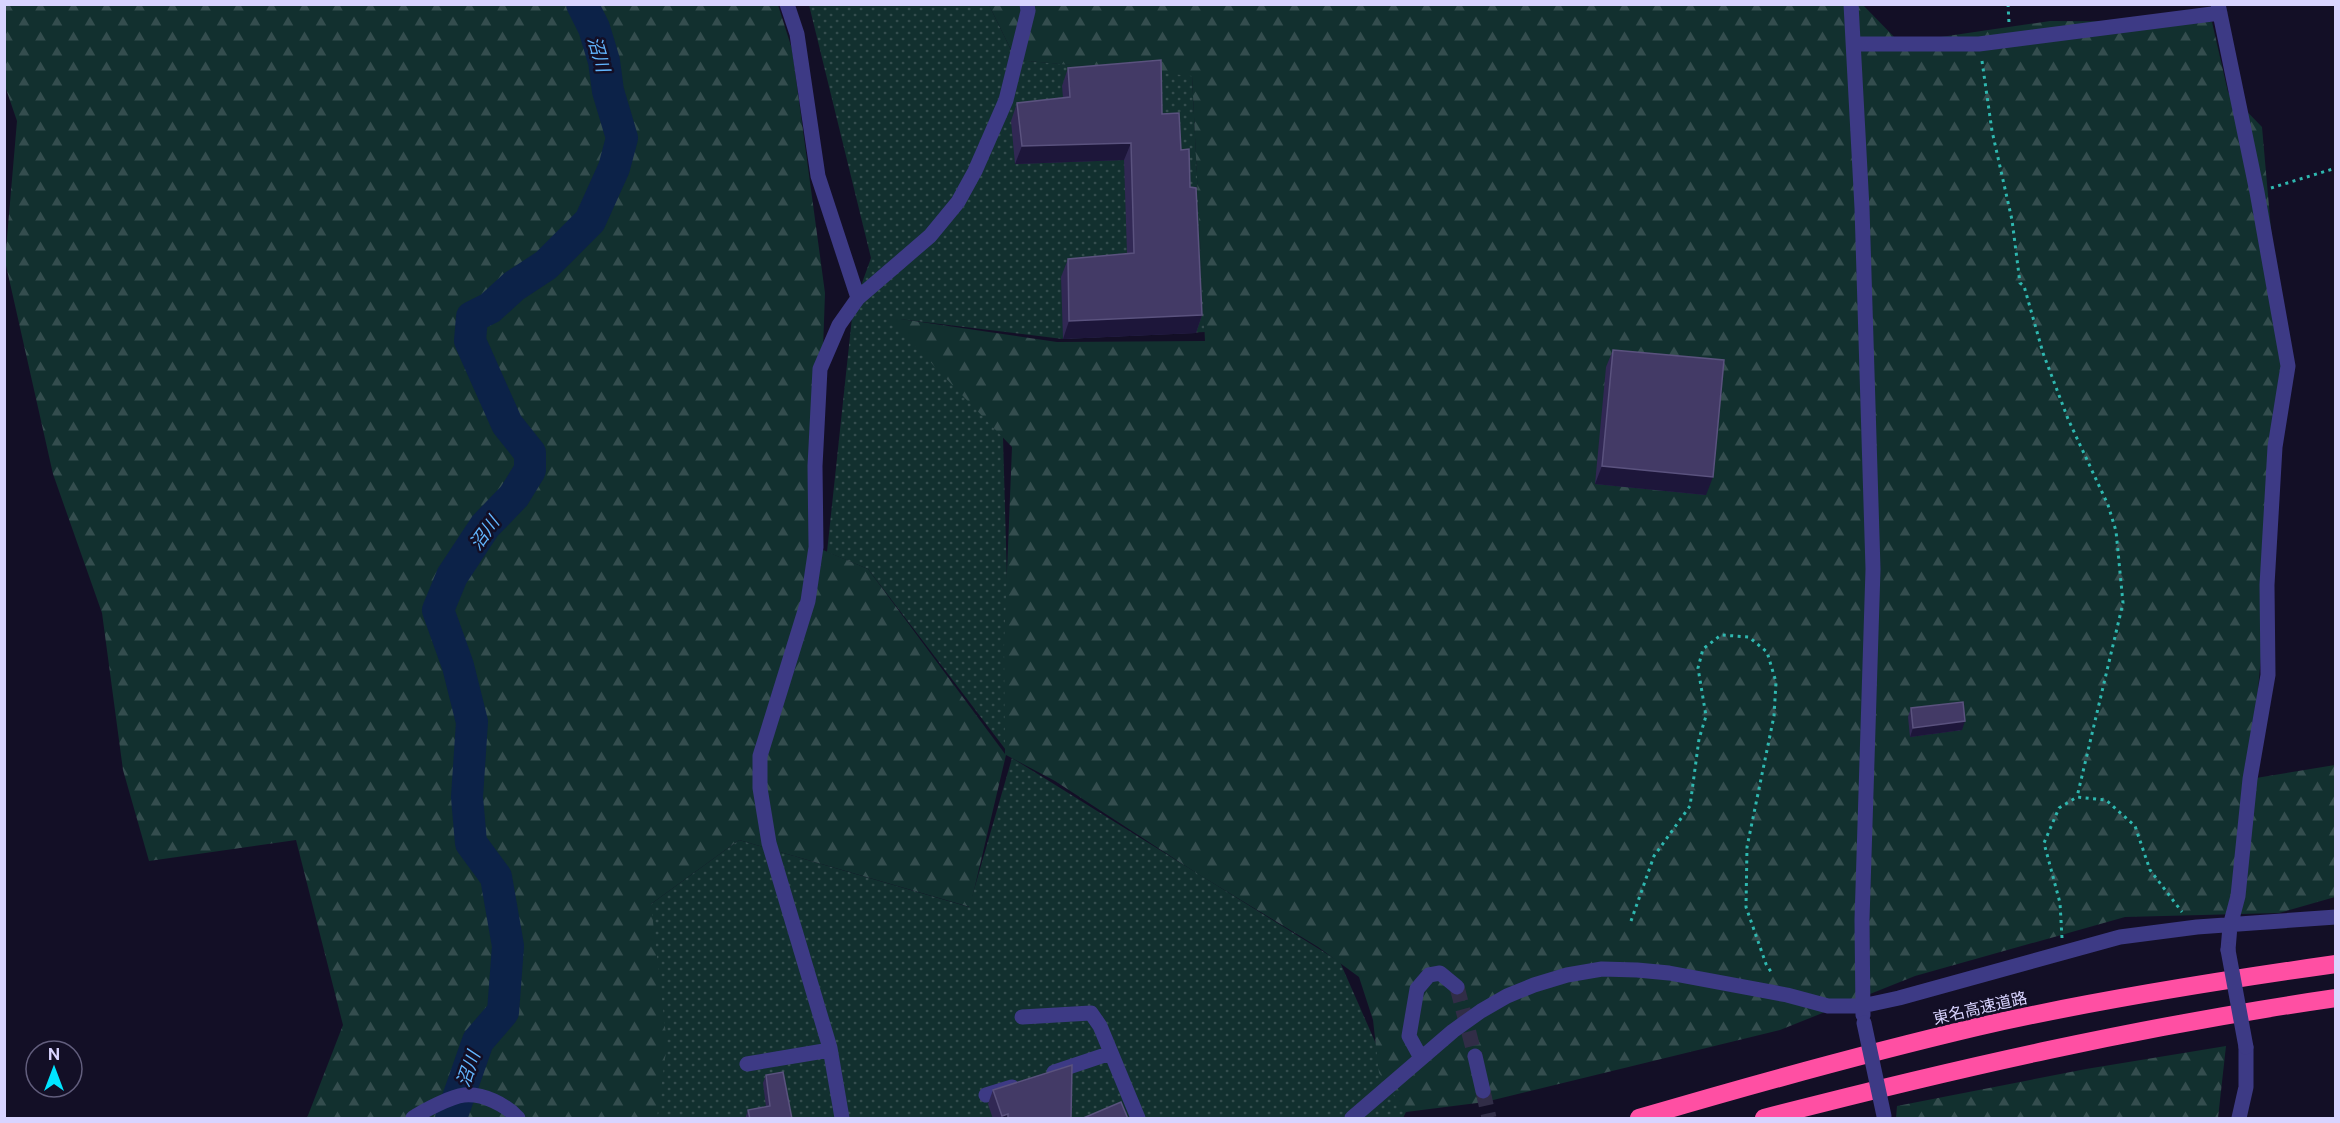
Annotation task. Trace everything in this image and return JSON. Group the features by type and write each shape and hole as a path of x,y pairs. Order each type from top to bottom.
{"highway":[{"name":"東名高速道路","path":"1639,1119 1847,1060 1978,1027 2118,999 2336,964"},
{"path":"1764,1119 1998,1060 2136,1032 2336,998"}],"street":[{"path":"787,4 797,34 818,176 858,298"},
{"path":"842,1119 831,1050 769,843 760,788 760,756 808,601 816,547 814,466 820,369 839,325 858,298 930,236 958,202 975,171 1006,99 1028,11 1027,4"},
{"path":"1851,4 1862,219 1873,569 1862,920 1862,1006 1884,1118"},
{"path":"1854,44 1979,44 2219,9 2257,192 2288,366 2274,459 2267,585 2268,675 2250,779 2238,896 2230,926 2228,950 2246,1047 2246,1087 2239,1119"},
{"path":"1352,1119 1421,1058 1481,1011 1507,996 1567,975 1602,969 1669,973 1787,995 1828,1006 1862,1006 1899,998 2120,937 2197,927 2336,917"},
{"path":"1421,1058 1409,1036 1417,989 1429,975 1440,973 1457,987"},
{"path":"1022,1017 1091,1013 1100,1026 1138,1119"},
{"path":"747,1064 831,1050"},
{"path":"986,1095 1111,1053"},
{"path":"1475,1056 1483,1091"},
{"path":"413,1119 426,1110 463,1095 507,1107 518,1119"}],"path":[{"path":"1979,44 1992,131 2012,220 2020,283 2024,286 2043,352 2068,419 2108,505 2116,531 2123,603 2077,797"},
{"path":"2257,192 2336,168"},
{"path":"1631,921 1654,856 1690,806 1699,739 1706,716 1698,668 1703,649 1721,635 1749,637 1767,652 1776,682 1774,716 1747,847 1746,907 1766,964 1787,995"},
{"path":"2062,952 2060,903 2044,843 2059,808 2077,797 2106,800 2135,826 2150,870 2176,906 2197,927"}],"green space":[{"path":"1862,4 1900,43 2050,21 2212,22 2228,92 2262,127 2285,388 2250,779 2335,765 2335,897 2279,913 2125,917 1915,976 1780,1030 1485,1102 1406,1112 1379,1073 1373,1020 1359,977 1318,947 1198,874 1055,781 1006,755 970,907 739,840 651,904 667,1044 657,1118 307,1118 343,1025 296,840 149,861 123,770 102,613 53,474 5,261 17,121 5,86 4,5 778,5 792,49 825,293 816,547 868,569 1005,754 1004,646 1012,447 887,317 1057,342 1205,341 1192,76 1016,60 989,5"},
{"path":"809,5 989,5 1016,60 1192,75 1205,332 1063,339 899,319 1003,437 1012,758 868,569 827,552 853,308 871,258"},
{"path":"1012,758 1340,962 1406,1112 1403,1118 644,1118 651,904 739,840 969,907"},
{"path":"2226,1046 2218,1118 1896,1118 1897,1106 2086,1069"}],"building":[{"path":"1161,60 1162,114 1179,113 1181,150 1189,149 1190,187 1196,188 1202,315 1069,321 1068,259 1134,253 1131,143 1022,146 1017,103 1070,97 1068,68"},
{"path":"1613,350 1724,360 1713,477 1602,466"},
{"path":"1963,702 1965,721 1913,728 1911,708"},
{"path":"1072,1065 1071,1119 1008,1119 1008,1114 1002,1116 993,1090"},
{"path":"783,1072 792,1119 750,1119 748,1110 770,1106 766,1075"},
{"path":"1121,1102 1128,1119 1081,1119"}],"waterway":[{"name":"沼川","path":"451,1118 478,1041 503,1012 508,946 496,877 471,843 467,797 472,722 458,666 438,610 452,576 485,526 514,496 530,470 530,453 507,424 470,341 472,317 490,308 514,286 546,265 590,221 614,168 622,138 608,91 604,61 594,28 582,4"}],"tunnel":[{"path":"1457,987 1475,1056"},
{"path":"1483,1091 1489,1118"}]}
